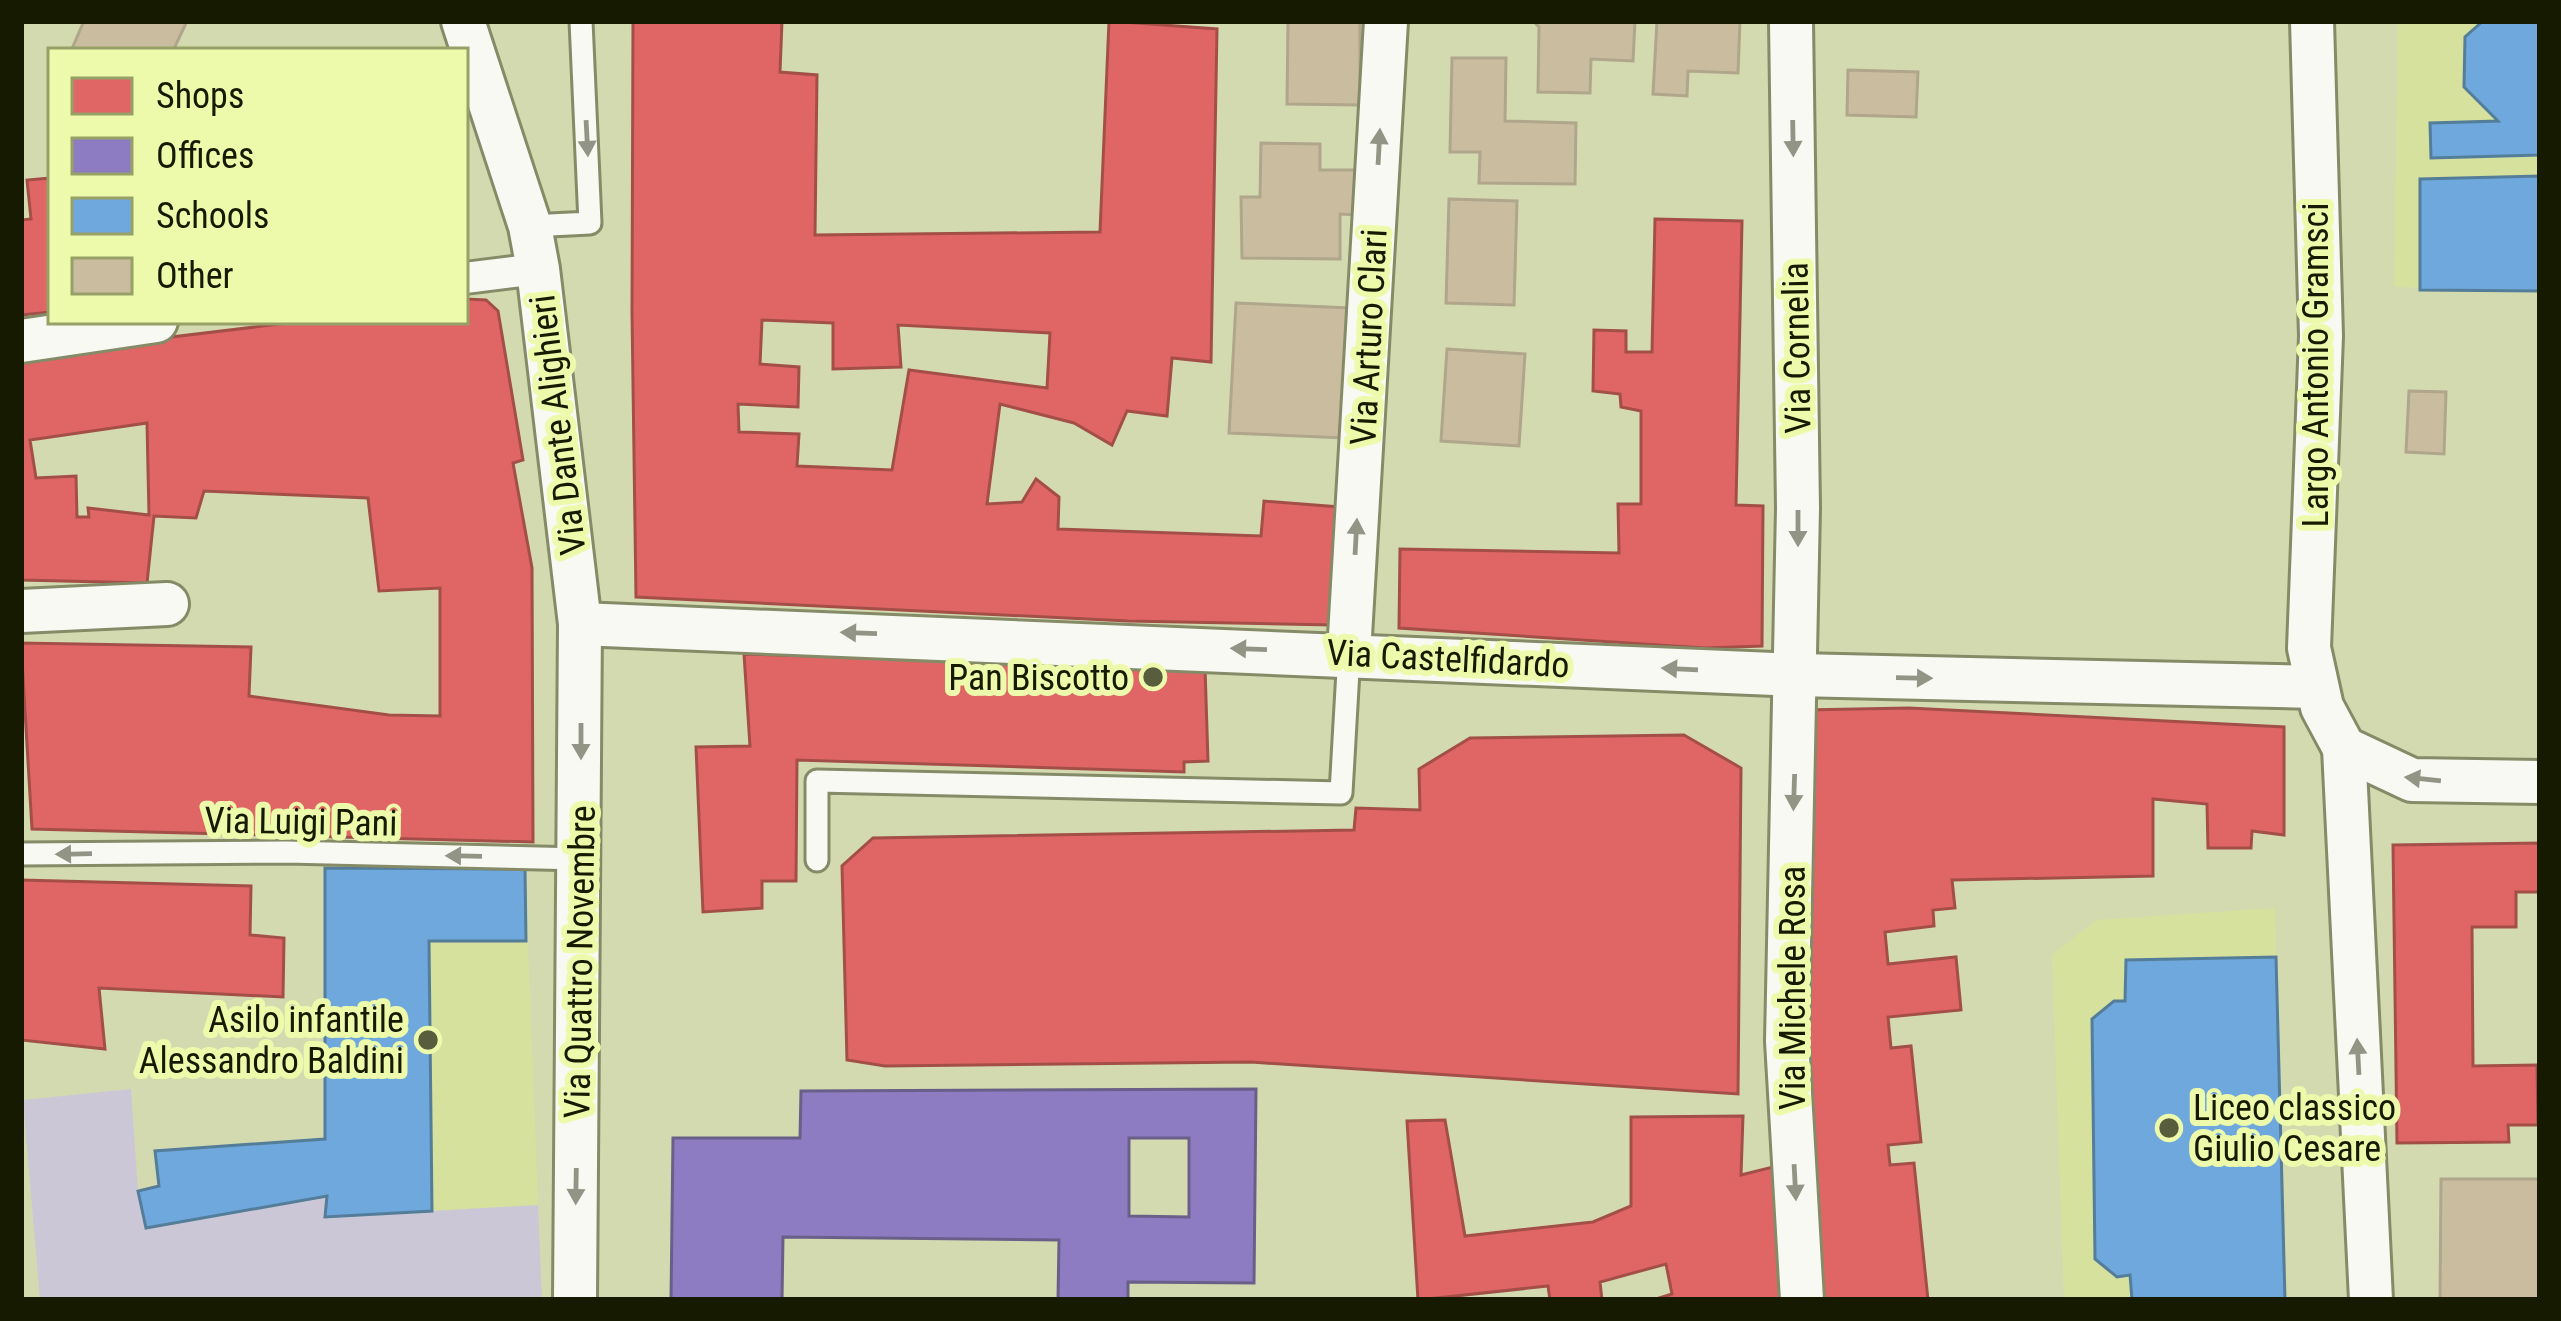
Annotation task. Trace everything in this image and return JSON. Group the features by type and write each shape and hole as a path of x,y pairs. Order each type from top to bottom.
{"street":[{"name":"Via Dante Alighieri","path":"463,21 530,226 580,624"},
{"name":"Via Arturo Clari","path":"1349,653 1386,21"},
{"name":"Via Cornelia","path":"1791,21 1797,675"},
{"name":"Largo Antonio Gramsci","path":"2312,21 2321,336 2309,648 2319,697"},
{"path":"468,278 538,268"},
{"path":"21,341 136,324"},
{"path":"21,611 167,604"},
{"name":"Via Castelfidardo","path":"580,624 2319,697"},
{"name":"Via Quattro Novembre","path":"575,1300 580,624"},
{"name":"Via Michele Rosa","path":"1797,675 1787,1041 1802,1300"},
{"path":"2319,697 2344,748 2372,1300"},
{"path":"2344,748 2412,780 2540,782"}],"lane":[{"path":"530,226 590,223 581,21"},
{"path":"817,860 817,782 1341,793 1349,653"},
{"name":"Via Luigi Pani","path":"21,854 286,852 581,860"}],"shaded area":[{"path":"2398,21 2540,21 2540,291 2394,287"},
{"name":"Asilo infantile Alessandro Baldini","path":"325,868 525,869 538,1205 325,1217"},
{"name":"Liceo classico Giulio Cesare","path":"2275,908 2285,1300 2064,1300 2052,955 2096,920"},
{"path":"131,1089 138,1191 147,1227 327,1196 326,1217 538,1205 542,1300 40,1300 23,1100"}],"building: Shops":[{"path":"633,21 782,21 780,72 817,75 815,235 1100,232 1109,21 1217,29 1211,362 1172,358 1167,416 1127,411 1112,445 1074,423 1000,404 987,504 1022,502 1036,479 1059,497 1058,529 1261,536 1264,501 1339,507 1332,625 1128,621 636,597","holes":["762,320 833,323 833,369 901,367 898,325 1050,333 1047,388 909,370 892,470 797,466 799,434 739,432 738,404 798,407 799,367 760,364"]},
{"path":"48,178 48,312 21,315 21,220 31,219 27,180"},
{"path":"1655,219 1742,221 1736,505 1763,506 1762,646 1705,648 1399,628 1400,549 1619,553 1618,504 1641,504 1641,411 1621,407 1620,394 1593,391 1594,330 1626,331 1626,352 1652,352"},
{"path":"468,299 486,300 498,311 523,460 513,463 532,568 533,842 32,829 21,643 251,647 249,696 389,715 440,716 440,588 379,591 368,498 204,491 196,518 154,516 147,583 21,580 21,355 280,324 468,324","holes":["147,423 149,515 88,508 89,517 77,517 76,476 36,478 30,440"]},
{"path":"744,654 1205,668 1208,761 1184,762 1184,772 797,760 796,881 762,881 762,908 703,912 696,747 750,746"},
{"path":"1909,708 2284,727 2284,835 2252,831 2251,848 2208,848 2207,804 2153,799 2153,876 1952,880 1955,908 1933,910 1934,926 1885,932 1888,964 1956,957 1961,1010 1888,1017 1891,1048 1911,1046 1921,1142 1888,1145 1890,1165 1914,1163 1928,1300 1817,1300 1805,1170 1804,710"},
{"path":"1684,735 1741,768 1738,1094 1251,1062 885,1066 847,1060 842,866 873,838 1354,830 1356,808 1420,810 1419,769 1470,738"},
{"path":"2540,843 2540,892 2516,892 2516,927 2472,927 2473,1066 2537,1065 2538,1125 2508,1125 2509,1142 2397,1143 2393,845"},
{"path":"21,880 251,886 250,935 284,938 283,997 99,988 105,1049 21,1040"},
{"path":"1743,1116 1741,1175 1781,1165 1786,1300 1653,1300 1672,1294 1666,1264 1600,1282 1602,1300 1550,1300 1548,1286 1418,1300 1407,1121 1445,1120 1465,1236 1593,1222 1631,1206 1631,1117"}],"building: Offices":[{"path":"1256,1089 1254,1283 1128,1282 1128,1300 1058,1300 1059,1240 783,1237 782,1300 671,1300 673,1138 800,1138 801,1091","holes":["1129,1138 1189,1138 1189,1217 1129,1216"]}],"building: Schools":[{"path":"2483,21 2540,21 2540,155 2431,158 2430,123 2498,121 2464,87 2465,37"},
{"path":"2540,176 2540,291 2420,290 2420,179"},
{"name":"Asilo infantile Alessandro Baldini","path":"325,868 525,869 526,941 429,941 432,1211 325,1217 327,1196 146,1228 138,1191 159,1186 155,1151 325,1139"},
{"name":"Liceo classico Giulio Cesare","path":"2276,957 2285,1300 2132,1300 2130,1275 2117,1277 2095,1259 2092,1019 2114,1001 2125,1001 2126,960"}],"building: Other":[{"path":"84,21 187,21 174,48 72,48"},
{"path":"1288,21 1360,21 1360,105 1287,104"},
{"path":"1533,21 1635,21 1633,61 1591,59 1590,93 1538,92 1539,27"},
{"path":"1657,21 1740,21 1738,73 1688,71 1687,96 1653,94"},
{"path":"1452,58 1506,58 1505,121 1576,123 1575,184 1479,183 1480,152 1450,152"},
{"path":"1848,70 1918,72 1916,117 1847,115"},
{"path":"1261,143 1320,144 1320,170 1359,170 1358,215 1340,214 1340,259 1242,258 1241,197 1260,197"},
{"path":"1449,199 1517,201 1514,305 1446,303"},
{"path":"1236,303 1350,308 1344,438 1229,433"},
{"path":"1447,349 1525,354 1519,446 1441,441"},
{"path":"2409,391 2446,392 2444,454 2406,452"},
{"path":"2441,1179 2540,1179 2540,1300 2440,1300"}],"place":[{"name":"Pan Biscotto","path":"1153,677"},
{"name":"Asilo infantile Alessandro Baldini","path":"428,1040"},
{"name":"Liceo classico Giulio Cesare","path":"2169,1128"}]}
